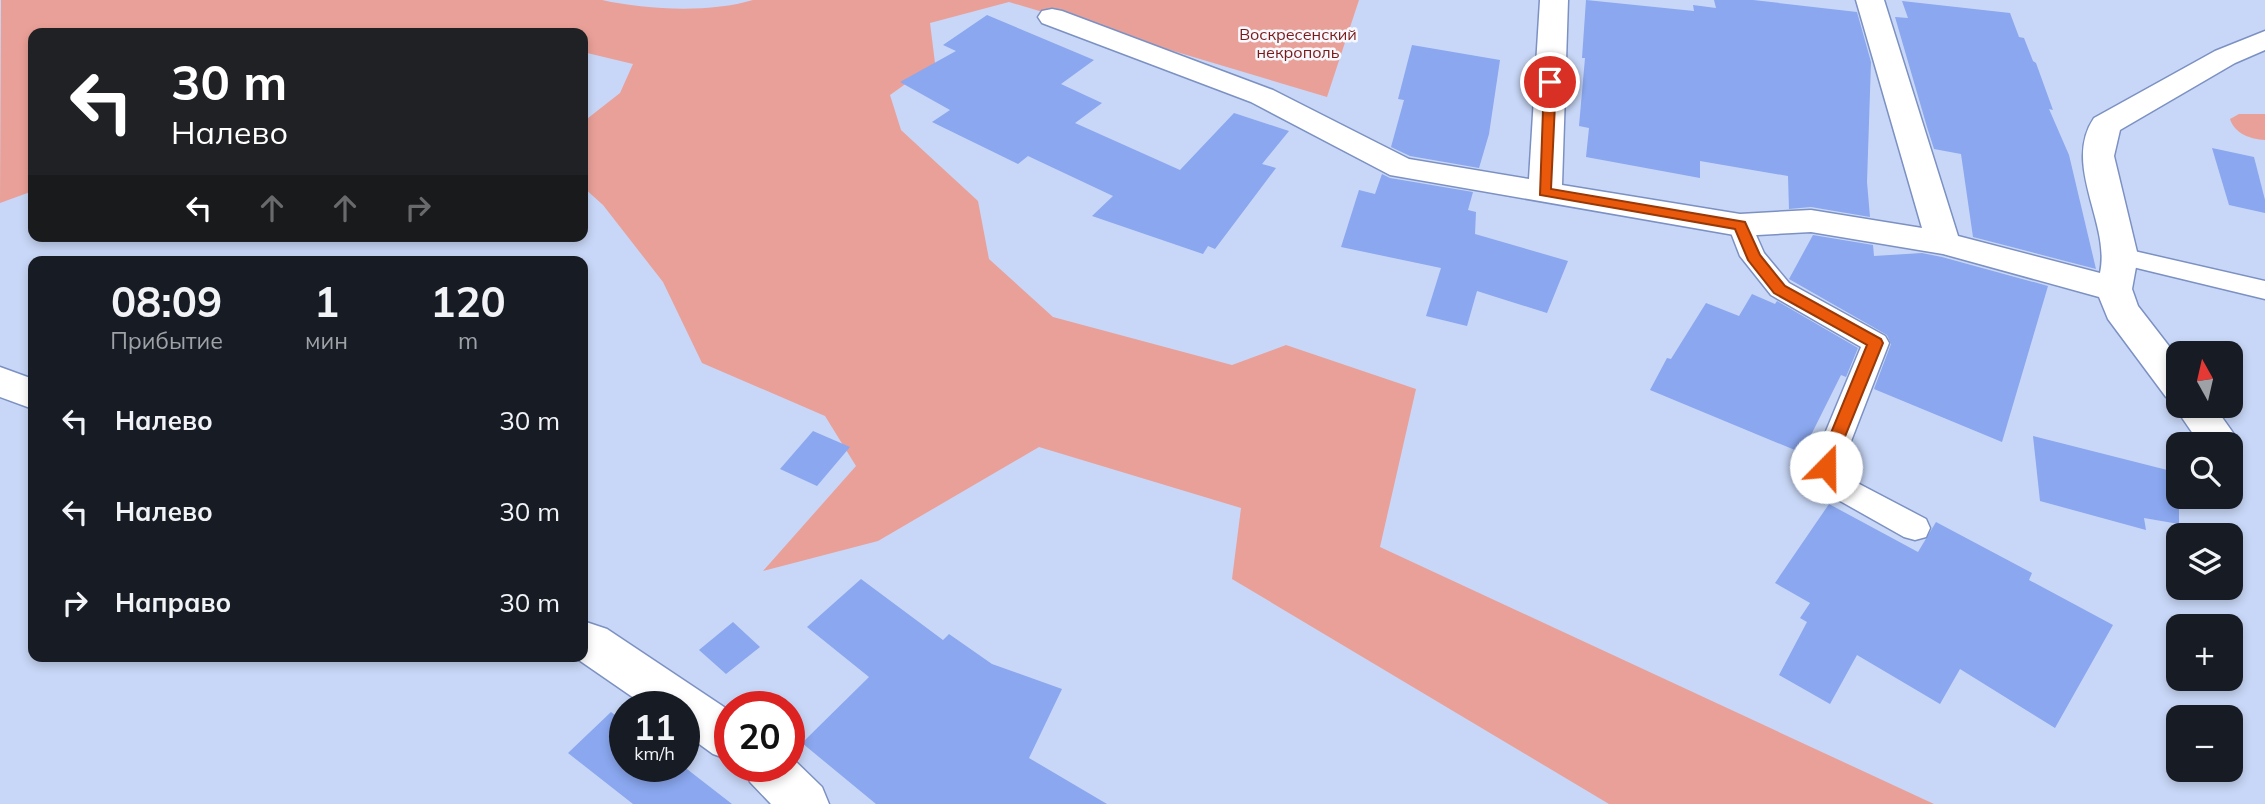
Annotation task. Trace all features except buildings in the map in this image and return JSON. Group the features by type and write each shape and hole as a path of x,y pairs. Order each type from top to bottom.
{"street":[{"path":"1545,192 1554,0"},
{"path":"1870,0 1942,243"},
{"path":"1052,17 1262,96 1401,168 1740,225 1811,221 2117,273"},
{"path":"2166,370 2121,310 2098,156 2105,125 2225,57 2265,40"},
{"path":"0,381 28,393"},
{"path":"588,642 714,727"},
{"path":"782,782 804,804"}],"lane":[{"path":"1740,225 1754,256 1780,289 1876,343 1826,467 1836,485 1915,528"},
{"path":"2117,273 2265,290"}],"green space":[{"name":"Воскресенский некрополь","path":"1,0 602,0 678,9 718,7 753,0 1359,0 1327,97 1009,2 930,23 935,63 890,95 901,130 978,201 989,259 1053,317 1232,365 1286,345 1416,389 1380,547 1934,804 1609,804 1232,579 1241,508 1039,447 878,541 763,571 856,466 825,416 702,363 663,282 603,205 588,192 588,118 620,93 633,64 588,53 588,28 28,28 28,193 0,203"},
{"path":"2239,114 2265,114 2265,140 2249,137 2235,128 2230,119"}],"route":[{"path":"1550,82 1545,192 1740,225 1754,256 1780,289 1876,343 1826,467"}]}
